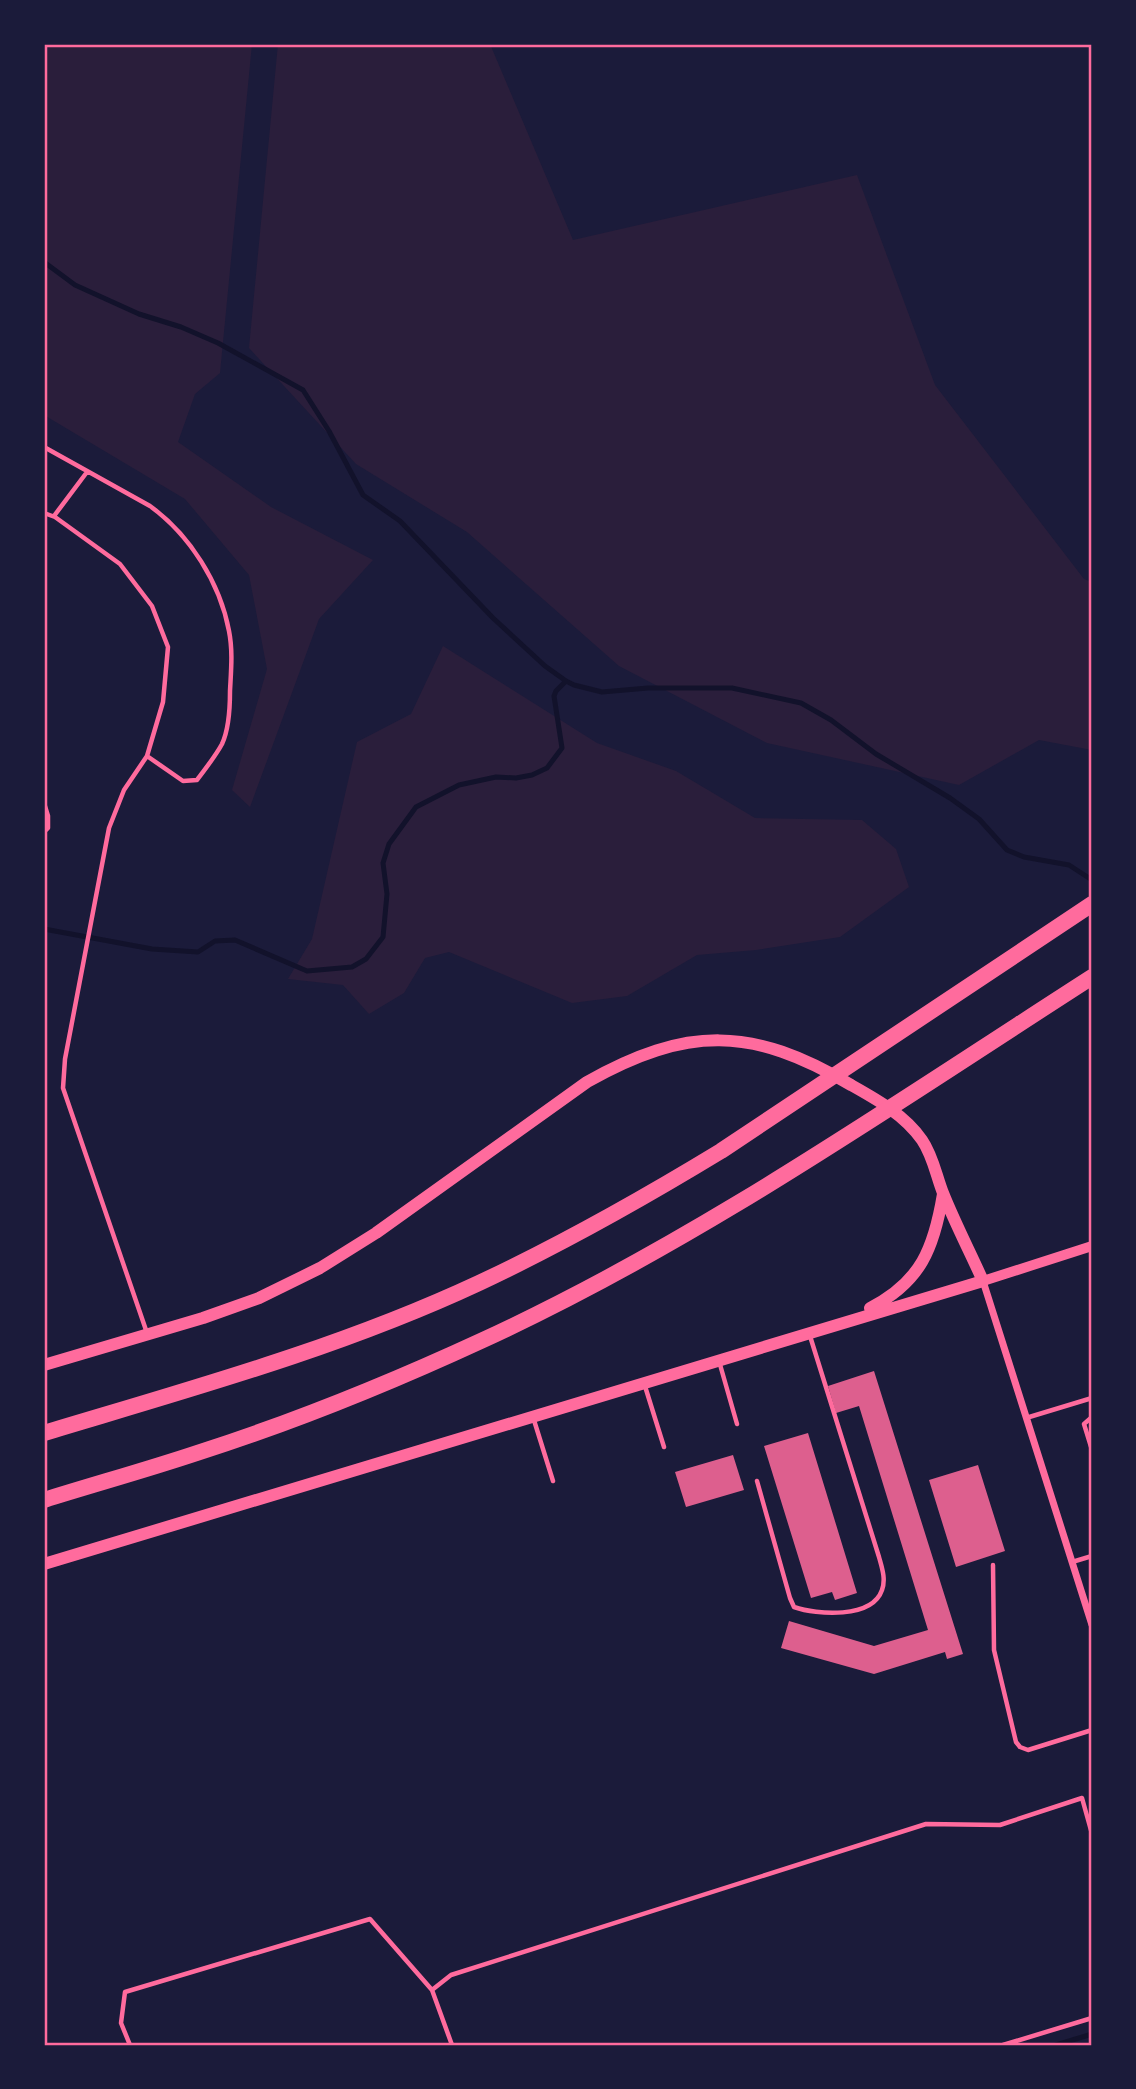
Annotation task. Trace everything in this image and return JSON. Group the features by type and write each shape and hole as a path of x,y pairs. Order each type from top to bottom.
{"highway":[{"path":"44,1433 311,1351 477,1284 548,1250 664,1186 720,1151 1092,905"},
{"path":"44,1500 198,1453 298,1418 484,1340 579,1293 750,1197 1092,977"}],"main road":[{"path":"44,1365 203,1318 259,1298 320,1268 376,1233 587,1082 622,1062 685,1042 705,1040 750,1043 784,1050 816,1064 903,1118 921,1138 932,1158 943,1194 983,1280 44,1564"},
{"path":"842,1322 888,1299 912,1277 932,1244 938,1227 943,1194"}],"street":[{"path":"1092,1246 983,1280 1092,1625"}],"lane":[{"path":"44,447 166,517 190,544 223,605 230,633 231,673 222,744 197,780 183,781 147,756"},
{"path":"55,517 87,472"},
{"path":"44,511 120,564 152,606 168,647 163,702 147,756 124,790 109,828 65,1059 63,1088 147,1334"},
{"path":"44,803 48,816 48,828 44,832"},
{"path":"757,1481 794,1607 811,1611 847,1612 868,1606 881,1594 884,1578 879,1557 809,1332"},
{"path":"719,1359 737,1424"},
{"path":"644,1382 664,1447"},
{"path":"1026,1418 1092,1398"},
{"path":"533,1416 553,1481"},
{"path":"1092,1417 1084,1424 1092,1450"},
{"path":"1072,1562 1092,1556"},
{"path":"993,1565 995,1650 1016,1742 1028,1751 1092,1730"},
{"path":"432,1990 451,1976 926,1824 1000,1825 1082,1798 1092,1834"},
{"path":"130,2045 121,2023 125,1992 370,1919 432,1990 452,2045"},
{"path":"1003,2045 1092,2018"}],"shaded area":[{"path":"44,44 252,44 220,373 195,394 178,442 271,507 373,560 319,619 250,807 232,790 267,669 249,575 185,499 44,415"},
{"path":"278,44 490,44 573,240 857,175 935,385 1084,579 1092,582 1092,750 1039,740 959,785 767,743 619,666 467,532 356,464 249,348"},
{"path":"443,646 597,743 676,771 755,818 862,820 896,849 909,887 840,937 756,950 697,955 627,996 572,1003 449,952 425,958 404,993 369,1014 343,985 288,979 312,939 357,742 411,714"}],"building":[{"path":"874,1371 963,1654 947,1659 945,1652 874,1674 781,1648 789,1621 874,1646 928,1630 859,1406 836,1413 828,1386"},
{"path":"808,1433 857,1593 835,1600 832,1592 811,1598 764,1446"},
{"path":"733,1455 744,1490 686,1507 675,1472"},
{"path":"978,1465 1005,1551 956,1567 929,1480"}],"waterway":[{"path":"44,262 75,285 139,314 181,327 218,343 303,390 329,431 363,495 400,521 493,618 545,666 566,681 602,692 648,688 732,688 801,703 831,720 876,754 950,798 979,819 1007,850 1024,857 1069,865 1092,880"},
{"path":"44,929 152,949 198,952 215,941 235,940 307,971 352,967 366,959 383,937 387,894 383,863 389,844 416,807 459,785 496,777 516,778 532,775 547,768 562,748 554,696 566,681"},
{"path":"1056,2045 1092,2034"}]}
